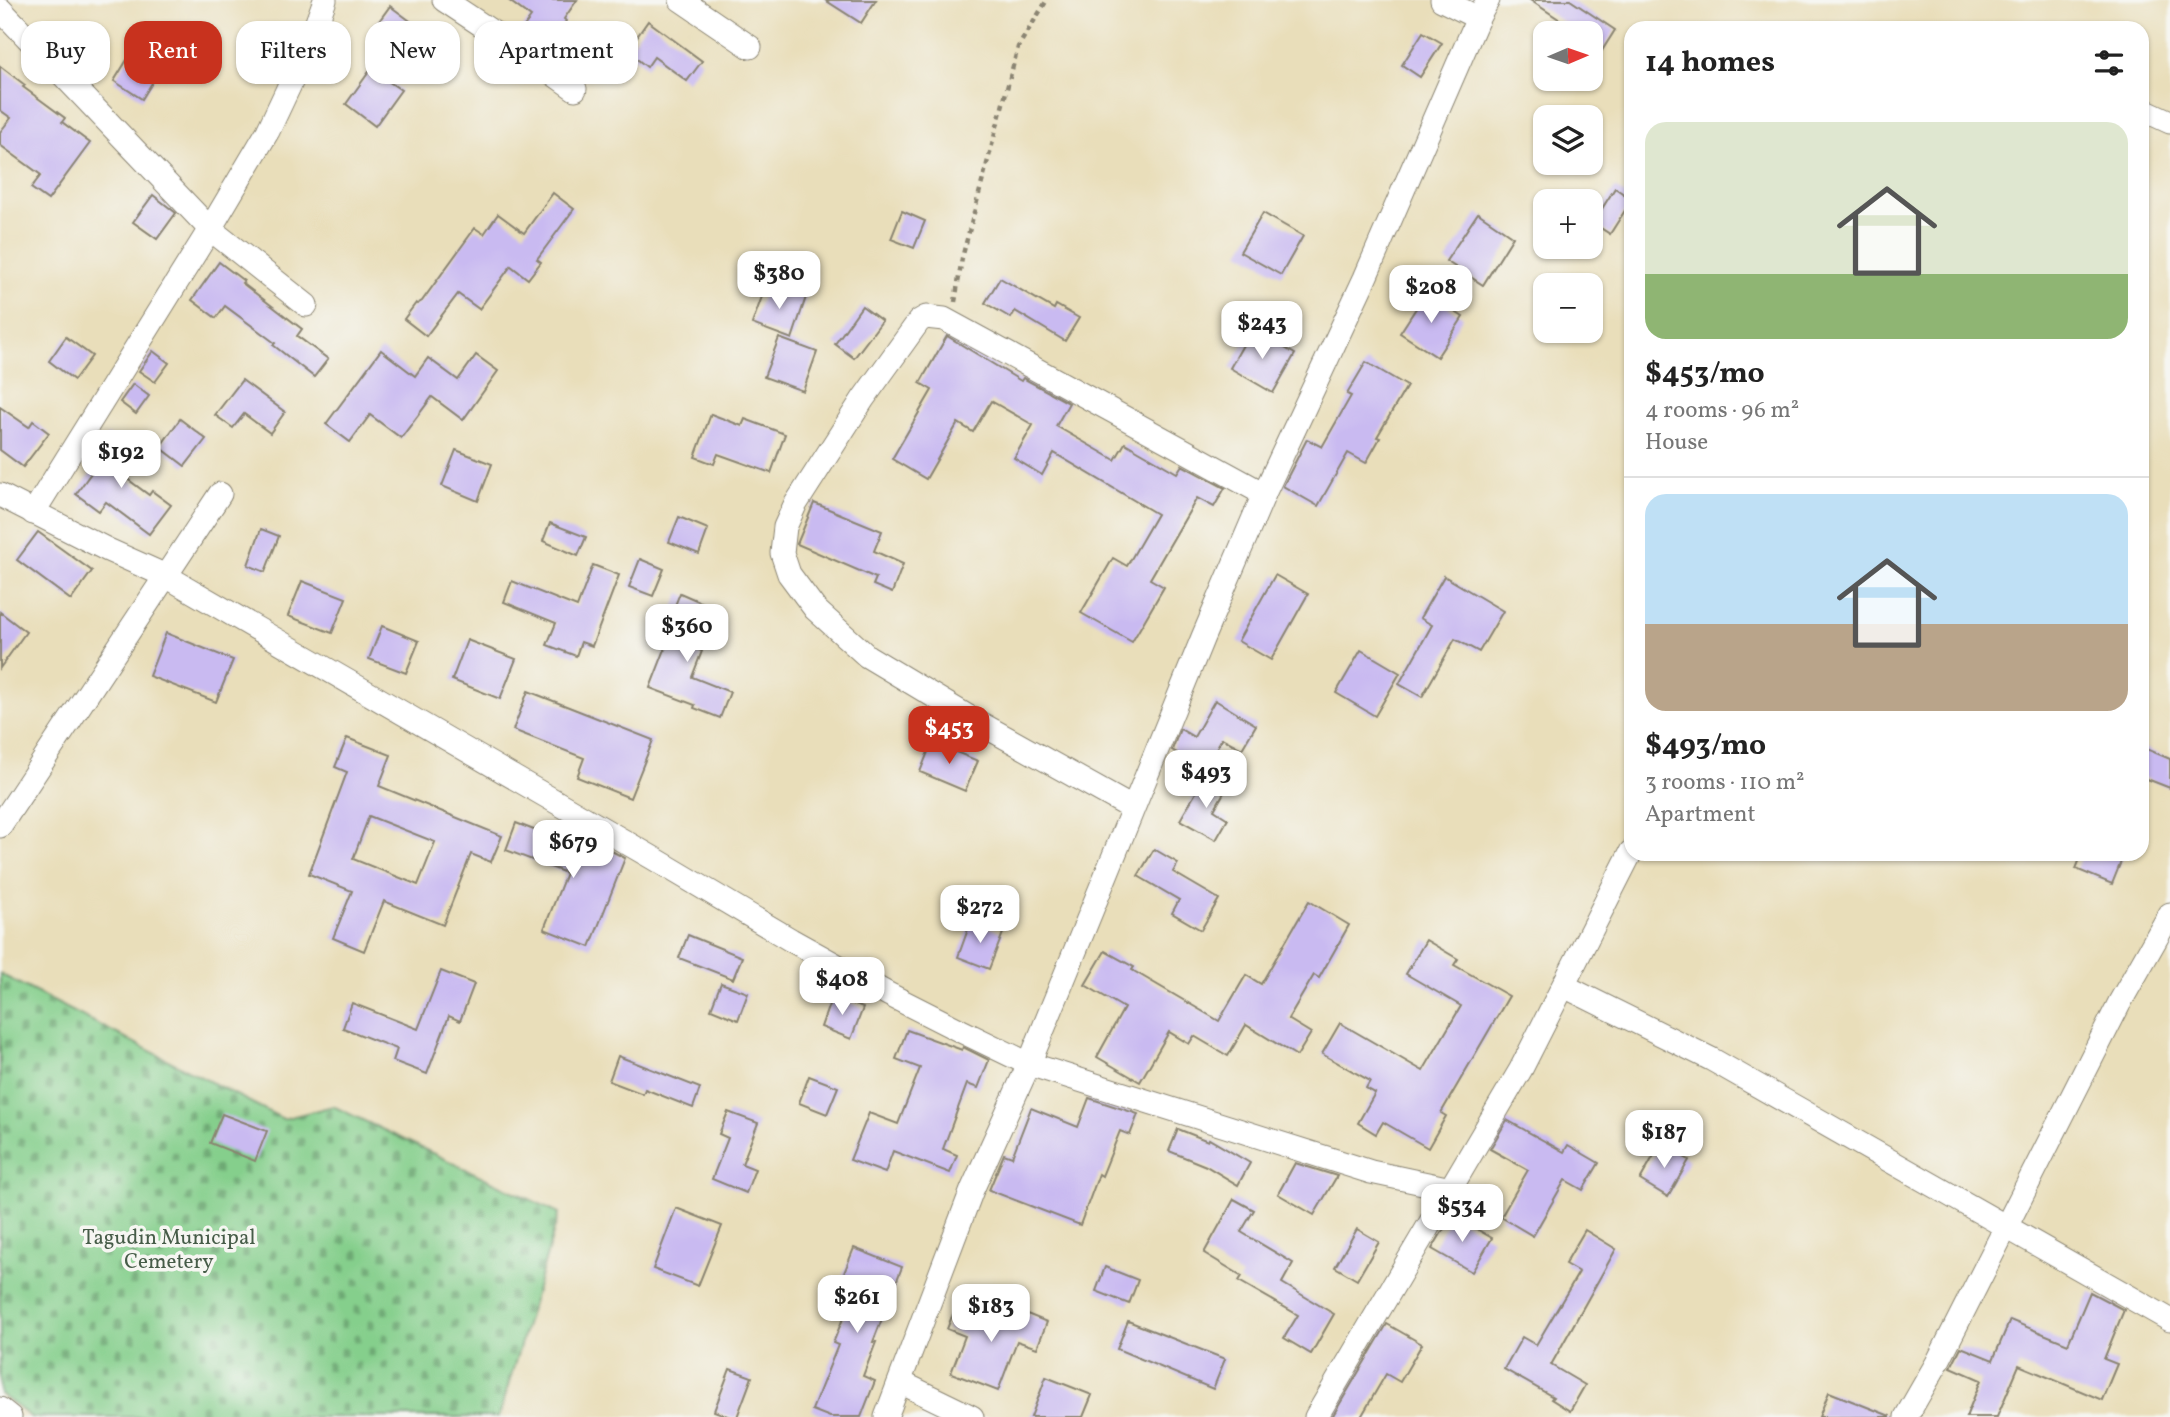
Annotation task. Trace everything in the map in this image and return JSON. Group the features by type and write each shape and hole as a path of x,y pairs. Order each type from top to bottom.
{"street":[{"path":"33,513 268,131 309,44 325,0"},
{"path":"444,0 575,89"},
{"path":"681,0 750,47"},
{"path":"886,1417 972,1190 1029,1064 1132,808 1264,494 1370,266 1483,9 1442,0"},
{"path":"0,9 210,229 306,305"},
{"path":"2149,112 2170,122"},
{"path":"1132,808 967,716 867,656 815,609 789,574 782,553 785,527 795,505 863,399 919,321 926,317 936,317 952,323 1264,494"},
{"path":"0,826 220,494"},
{"path":"0,495 166,576 792,940 888,994 1029,1064 1371,1171 1451,1189"},
{"path":"1316,1417 1521,1069 1626,861"},
{"path":"1906,1417 1937,1363 2120,1002 2170,914"},
{"path":"1564,985 1711,1059 2170,1320"},
{"path":"900,1382 972,1417"},
{"path":"0,1409 10,1417"}],"path":[{"path":"952,323 962,258 1014,58 1046,0"}],"green space":[{"name":"Tagudin Municipal Cemetery","path":"0,974 283,1119 333,1106 559,1213 499,1417 31,1417 0,1394"}],"building":[{"path":"508,0 577,0 564,19 566,21 528,21 531,17"},
{"path":"825,0 876,0 861,23"},
{"path":"1530,0 1570,0 1602,21 1562,21"},
{"path":"390,6 410,21 379,21"},
{"path":"648,21 702,61 687,81 654,57 647,67 638,60 638,35"},
{"path":"1603,22 1615,30 1603,49"},
{"path":"1423,32 1442,43 1420,77 1402,65"},
{"path":"124,65 124,84 151,84 142,99 114,81"},
{"path":"0,66 65,118 62,122 90,143 48,200 31,188 41,175 0,145 0,132 11,118 0,110"},
{"path":"365,77 365,84 392,84 401,90 375,126 346,104"},
{"path":"1615,188 1624,194 1624,212 1610,234 1603,229 1603,207"},
{"path":"553,193 574,209 537,259 541,262 528,279 511,266 479,309 458,294 426,336 404,319 416,303 422,301 475,228 484,234 498,214 524,233"},
{"path":"153,195 176,213 157,239 133,222"},
{"path":"902,211 925,221 914,248 891,239"},
{"path":"1263,213 1303,236 1281,275 1240,252"},
{"path":"1478,213 1513,237 1483,285 1446,261"},
{"path":"219,262 302,329 297,336 328,359 314,377 273,345 275,343 225,306 216,318 192,300"},
{"path":"1000,278 1054,309 1056,305 1079,318 1065,341 1015,311 1011,318 985,303"},
{"path":"767,283 806,297 792,339 752,324"},
{"path":"1426,293 1463,317 1437,357 1400,333"},
{"path":"862,306 882,321 854,358 835,344"},
{"path":"1252,329 1295,354 1273,393 1230,368"},
{"path":"947,336 1021,381 1023,378 1069,403 1056,426 1115,460 1125,443 1177,473 1182,465 1225,488 1214,507 1197,498 1150,579 1164,587 1132,642 1081,613 1113,558 1127,566 1157,514 1054,453 1042,475 1014,458 1033,425 991,401 973,432 958,423 926,479 892,459 932,390 920,383"},
{"path":"66,337 92,356 74,380 49,361"},
{"path":"779,338 817,352 803,391 764,377"},
{"path":"381,350 415,376 428,358 458,380 476,355 498,371 463,420 432,397 401,438 370,415 350,442 326,424"},
{"path":"153,351 169,363 155,382 139,371"},
{"path":"1366,362 1407,386 1377,437 1380,438 1366,463 1348,453 1318,506 1283,486 1307,439 1322,447 1351,396 1347,394"},
{"path":"242,380 285,412 270,433 244,414 233,428 215,415"},
{"path":"133,384 149,396 136,414 120,402"},
{"path":"0,407 29,427 33,421 49,433 23,467 0,450"},
{"path":"711,414 742,426 745,419 785,434 771,473 718,454 714,464 695,457"},
{"path":"180,419 206,439 185,466 160,447"},
{"path":"108,435 128,450 114,469 149,495 152,491 171,505 149,534 106,502 99,511 76,494 101,459 94,454"},
{"path":"456,450 492,464 478,501 442,486"},
{"path":"814,503 882,531 874,551 903,564 892,593 873,585 876,578 797,544"},
{"path":"679,517 708,529 699,554 669,542"},
{"path":"550,523 586,537 578,556 543,541"},
{"path":"261,529 279,536 265,572 248,565"},
{"path":"38,532 92,571 71,600 17,560"},
{"path":"640,559 664,569 653,596 629,587"},
{"path":"593,565 619,575 592,646 581,642 576,656 547,645 556,623 504,602 512,581 577,607"},
{"path":"1275,575 1308,594 1271,660 1238,641"},
{"path":"1444,576 1503,611 1479,652 1455,639 1422,697 1399,684 1432,625 1420,618"},
{"path":"302,581 346,598 332,633 288,616"},
{"path":"680,593 703,603 687,646 702,651 692,677 730,692 720,718 694,708 695,705 650,688 676,621 670,618"},
{"path":"0,612 26,632 0,668"},
{"path":"382,626 419,641 406,673 369,659"},
{"path":"166,633 233,660 216,702 149,676"},
{"path":"467,640 516,659 500,699 452,680"},
{"path":"1361,650 1400,673 1375,716 1336,693"},
{"path":"528,691 653,740 630,798 577,777 584,758 513,730"},
{"path":"1215,700 1256,725 1242,749 1222,738 1205,769 1172,750 1180,729 1194,737"},
{"path":"347,738 391,755 379,786 502,836 491,862 471,854 443,925 384,901 364,951 333,938 352,891 309,874 347,772 335,767","holes":["369,816 435,842 418,885 353,859"]},
{"path":"932,742 978,761 965,791 920,772"},
{"path":"2149,750 2170,759 2170,788 2149,780"},
{"path":"1205,777 1226,789 1214,810 1228,819 1216,840 1180,820"},
{"path":"516,823 577,847 581,835 625,858 590,947 544,929 566,873 506,850"},
{"path":"1154,849 1178,863 1173,872 1219,899 1201,930 1172,913 1179,900 1138,876"},
{"path":"2079,861 2121,861 2112,884 2076,869"},
{"path":"1309,901 1349,925 1319,978 1314,975 1288,1019 1311,1033 1297,1056 1246,1025 1228,1056 1194,1036 1189,1044 1169,1032 1140,1082 1097,1057 1124,1008 1085,985 1105,951 1219,1021 1246,975 1261,984"},
{"path":"971,921 1003,933 989,969 958,957"},
{"path":"688,935 742,957 733,979 679,958"},
{"path":"1426,940 1458,959 1454,965 1509,996 1441,1113 1446,1116 1428,1148 1383,1122 1376,1134 1358,1123 1375,1093 1366,1088 1370,1081 1322,1054 1340,1023 1423,1071 1461,1006 1406,974"},
{"path":"441,971 474,984 460,1021 449,1016 427,1074 393,1061 397,1049 343,1028 352,1003 418,1029"},
{"path":"721,983 748,993 738,1020 711,1009"},
{"path":"832,996 863,1008 851,1039 821,1027"},
{"path":"907,1030 962,1050 963,1047 989,1060 978,1088 967,1084 943,1149 957,1155 950,1173 893,1151 885,1173 850,1160 869,1113 898,1124 920,1068 896,1059"},
{"path":"618,1056 700,1088 693,1108 645,1089 643,1094 609,1081"},
{"path":"809,1076 838,1087 827,1114 799,1103"},
{"path":"1089,1098 1138,1114 1130,1135 1120,1131 1102,1176 1099,1174 1080,1225 989,1190 1004,1154 1012,1157 1031,1108 1078,1127"},
{"path":"728,1112 758,1123 742,1164 755,1169 746,1193 712,1179 728,1138 719,1134"},
{"path":"222,1114 267,1131 255,1161 210,1143"},
{"path":"1507,1120 1564,1152 1568,1145 1599,1163 1583,1190 1565,1180 1533,1236 1501,1217 1528,1170 1490,1149"},
{"path":"1178,1129 1208,1141 1209,1139 1250,1163 1238,1185 1206,1166 1169,1151"},
{"path":"1661,1143 1689,1160 1668,1197 1640,1180"},
{"path":"1295,1163 1337,1176 1314,1215 1278,1194"},
{"path":"1234,1199 1254,1210 1241,1232 1293,1263 1282,1283 1334,1314 1311,1354 1284,1338 1298,1315 1239,1281 1242,1276 1204,1253"},
{"path":"676,1208 722,1226 698,1286 653,1269"},
{"path":"1452,1215 1492,1238 1472,1272 1432,1249"},
{"path":"1357,1229 1379,1242 1357,1280 1335,1267"},
{"path":"1585,1230 1616,1249 1551,1365 1585,1385 1570,1411 1551,1399 1553,1397 1504,1369 1522,1337 1536,1345 1579,1272 1565,1264"},
{"path":"854,1248 902,1267 863,1376 875,1381 861,1417 830,1417 812,1410 838,1345 833,1343 853,1294 838,1288"},
{"path":"1105,1267 1138,1280 1129,1304 1096,1291"},
{"path":"2090,1292 2124,1310 2104,1359 2117,1364 2102,1400 2019,1365 1997,1417 1966,1417 1981,1380 1951,1367 1961,1347 1993,1360 2010,1320 2068,1344"},
{"path":"956,1306 1008,1327 1015,1309 1047,1322 1037,1348 1017,1341 998,1391 951,1373 965,1336 947,1329"},
{"path":"1128,1321 1225,1359 1213,1389 1117,1349"},
{"path":"1387,1324 1422,1344 1400,1382 1386,1374 1361,1417 1332,1417"},
{"path":"730,1369 752,1377 737,1417 714,1411"},
{"path":"1046,1377 1092,1395 1083,1417 1031,1417"},
{"path":"1829,1392 1890,1416 1890,1417 1819,1417"}]}
